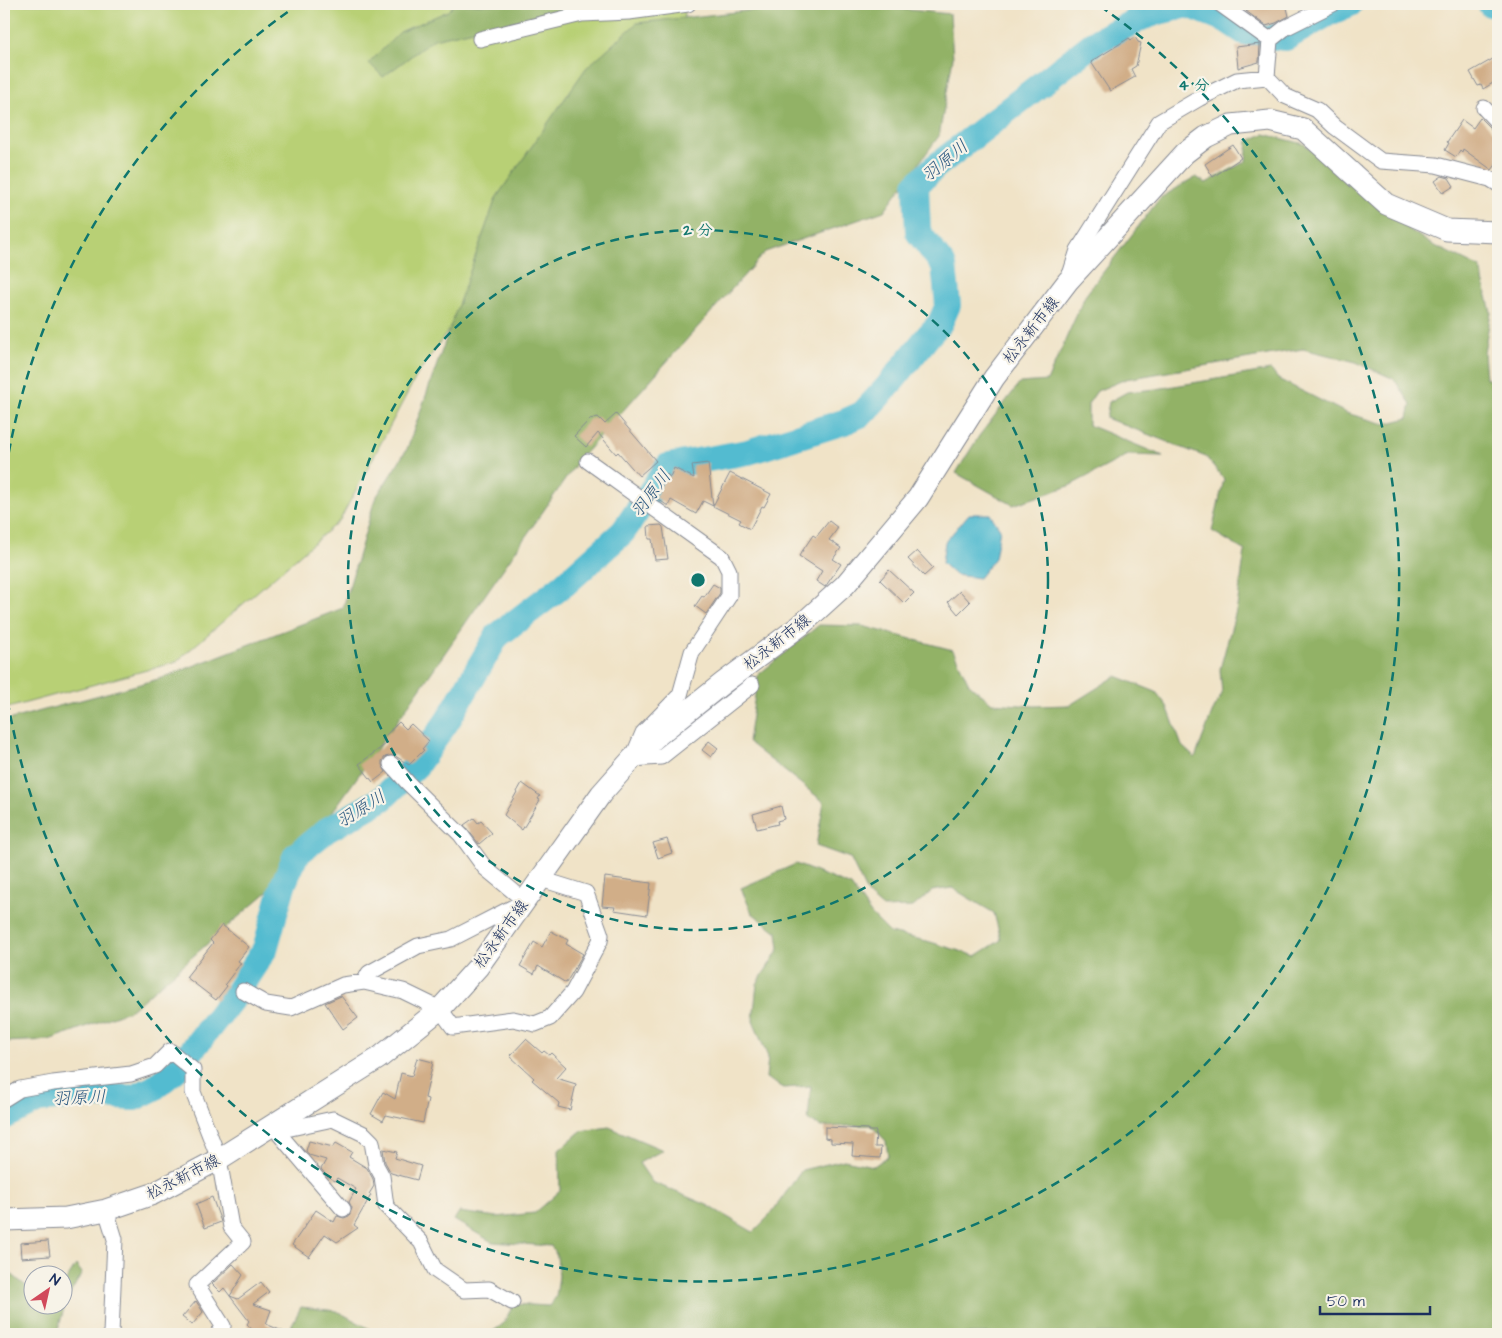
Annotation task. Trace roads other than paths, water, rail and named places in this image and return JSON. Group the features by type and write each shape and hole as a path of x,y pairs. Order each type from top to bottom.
{"main road":[{"name":"松永新市線","path":"4,1220 66,1218 106,1210 153,1194 219,1159 378,1058 440,1009 478,967 601,794 632,759 657,736 723,683 801,624 845,585 918,498 994,378 1068,281 1185,153 1206,137 1231,124 1270,121 1302,129 1386,204 1447,230 1498,232"}],"street":[{"path":"480,39 582,14 629,12 688,4"},
{"path":"1220,4 1270,40"},
{"path":"1333,4 1285,28 1270,40 1267,77 1285,96 1317,110 1335,127 1381,161 1436,165 1490,179 1498,184"},
{"path":"1068,281 1078,250 1159,122 1200,98 1237,80 1267,77"},
{"path":"1484,108 1498,123"},
{"path":"588,461 722,557 728,571 728,596 692,652 680,694 643,733 632,759 661,758 752,685"},
{"path":"364,982 369,972 418,946 451,939 525,901 485,868 460,835 391,764"},
{"path":"242,992 266,1004 291,1008 343,985 364,982 403,991 440,1009 453,1027 513,1019 535,1024 550,1018 574,992 601,936 586,893 541,879"},
{"path":"4,1099 20,1089 53,1083 131,1074 155,1066 170,1051 193,1070 192,1092 219,1159 231,1227 243,1242 197,1285 222,1326 218,1334"},
{"path":"277,1123 290,1128 333,1119 364,1134 372,1142 376,1165 382,1176 386,1206 421,1242 436,1270 464,1290 489,1289 512,1302"},
{"path":"277,1123 280,1135 343,1209"},
{"path":"106,1210 115,1239 111,1334"}],"water":[{"path":"969,514 990,514 1000,529 995,558 979,578 955,575 942,563 945,542"}],"waterway":[{"name":"羽原川","path":"4,1117 38,1100 84,1095 134,1098 154,1088 177,1069 235,995 265,949 283,885 296,855 327,830 382,799 416,766 448,720 497,636 565,584 623,532 668,466 748,452 844,422 862,414 888,386 940,323 948,305 944,266 918,232 916,185 936,166 1095,42 1141,18 1188,5 1226,20 1247,34 1286,38 1329,13 1350,4"},
{"name":"羽原川","path":"1490,4 1498,5"}]}
